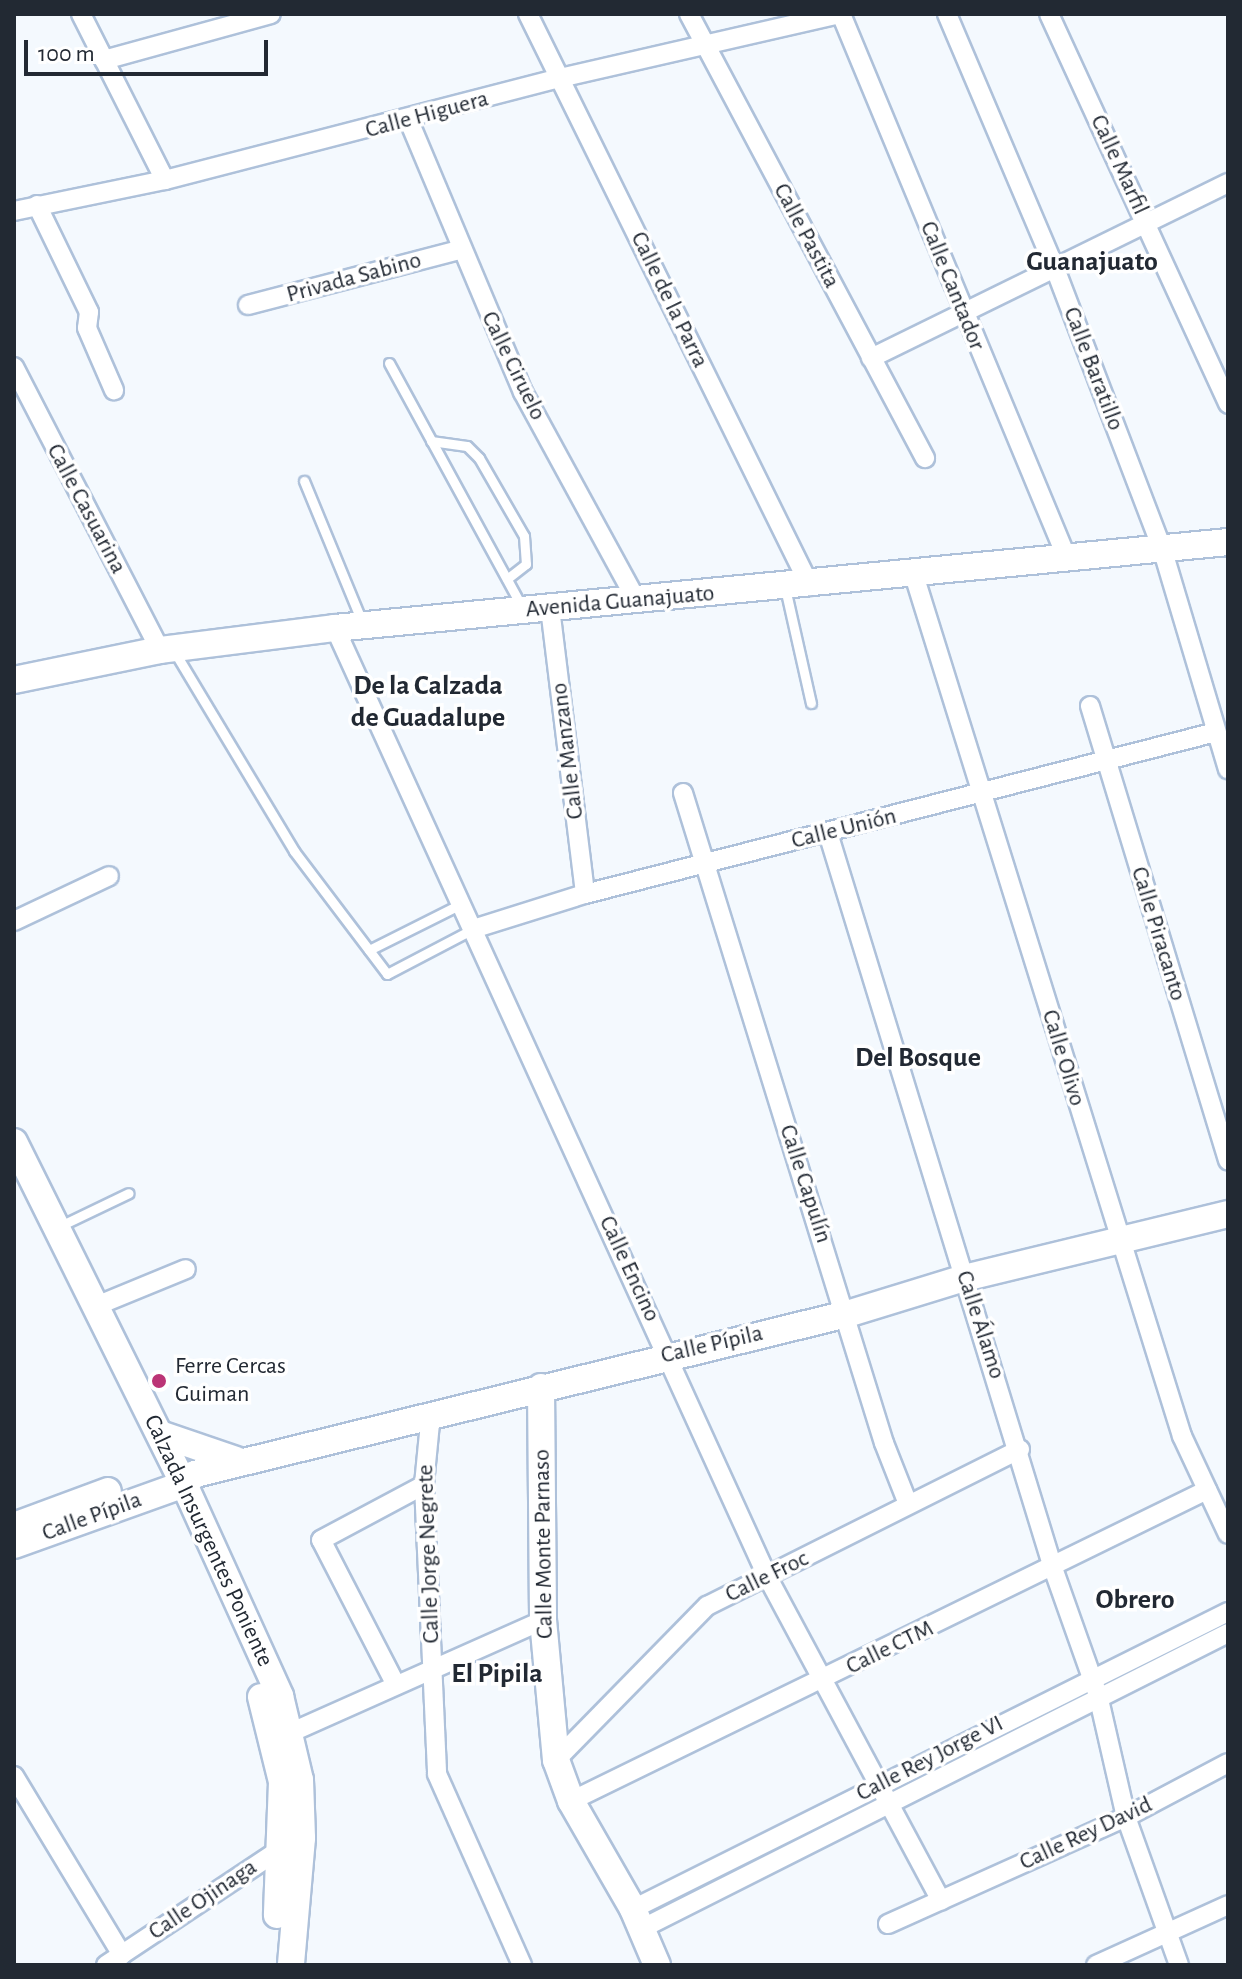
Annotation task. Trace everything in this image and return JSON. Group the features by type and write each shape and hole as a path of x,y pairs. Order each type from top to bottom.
{"street":[{"path":"81,14 165,180"},
{"path":"104,60 271,14"},
{"name":"Calle de la Parra","path":"528,14 797,587"},
{"name":"Calle Pastita","path":"689,14 925,458"},
{"name":"Calle Higuera","path":"14,211 165,180 409,121 560,78 840,14"},
{"name":"Calle Cantador","path":"840,14 1066,556"},
{"name":"Calle Baratillo","path":"947,14 1056,271 1162,548 1228,769"},
{"name":"Calle Marfil","path":"1049,14 1228,404"},
{"name":"Calle Ciruelo","path":"409,121 459,250 523,392 637,601"},
{"path":"871,358 962,312 1056,271 1145,222 1228,183"},
{"path":"37,205 89,312 87,328 114,390"},
{"name":"Privada Sabino","path":"248,305 459,250"},
{"name":"Calle Casuarina","path":"14,367 166,649"},
{"name":"Avenida Guanajuato","path":"14,680 166,649 335,628 797,587 1066,556 1228,542"},
{"name":"Calle Olivo","path":"914,575 1118,1239 1182,1436 1228,1534"},
{"name":"Calle Manzano","path":"550,608 585,894"},
{"name":"Calle Encino","path":"335,628 669,1355 768,1578 941,1900"},
{"name":"Calle Piracanto","path":"1090,706 1228,1160"},
{"name":"Calle Unión","path":"473,929 585,894 1105,763 1216,732"},
{"name":"Calle Capulín","path":"683,793 702,863 847,1314 884,1443 908,1504"},
{"name":"Calle Álamo","path":"828,833 964,1278 1020,1449 1053,1568 1098,1695 1126,1817 1179,1965"},
{"path":"14,921 109,876"},
{"name":"Calzada Insurgentes Poniente","path":"14,1142 96,1306 130,1392 160,1434 242,1631 292,1732 291,1965"},
{"name":"Calzada Insurgentes Poniente","path":"14,1173 177,1478"},
{"name":"Calle Pípila","path":"14,1526 243,1461 847,1314 964,1278 1228,1214"},
{"path":"96,1306 186,1269"},
{"name":"Calle Monte Parnaso","path":"541,1387 543,1620 556,1760 571,1801 637,1919 657,1965"},
{"name":"Calle Jorge Negrete","path":"431,1413 424,1485 437,1774 522,1965"},
{"path":"160,1434 210,1455 243,1461"},
{"name":"Calle Froc","path":"556,1760 707,1606 1020,1449"},
{"name":"Calle Pípila","path":"14,1545 177,1478"},
{"path":"396,1685 321,1540 424,1485"},
{"name":"Calle CTM","path":"571,1801 822,1682 1207,1490"},
{"name":"Calle Rey Jorge VI","path":"637,1919 884,1793 1092,1677 1228,1612"},
{"path":"292,1732 543,1620"},
{"name":"Calzada Insurgentes Poniente","path":"242,1631 269,1715 292,1842 274,1965"},
{"name":"Calle Rey Jorge VI","path":"884,1793 1228,1633"},
{"name":"Calle Rey David","path":"888,1924 1126,1817 1228,1763"},
{"path":"14,1776 114,1960"},
{"name":"Calle Ojinaga","path":"114,1960 292,1842"},
{"path":"1096,1965 1228,1905"}],"lane":[{"path":"389,363 524,611"},
{"path":"431,441 467,446 479,458 524,536 526,564 507,579"},
{"path":"304,481 363,626"},
{"path":"797,587 811,703"},
{"path":"166,649 294,851 387,974 473,929"},
{"path":"369,950 461,904"},
{"path":"57,1228 129,1193"}],"place":[{"name":"Ferre Cercas Guiman","path":"159,1381"}],"district":[{"name":"Guanajuato","path":"1092,262"},
{"name":"De la Calzada de Guadalupe","path":"428,702"},
{"name":"Del Bosque","path":"918,1058"},
{"name":"Obrero","path":"1135,1600"},
{"name":"El Pipila","path":"497,1674"}]}
